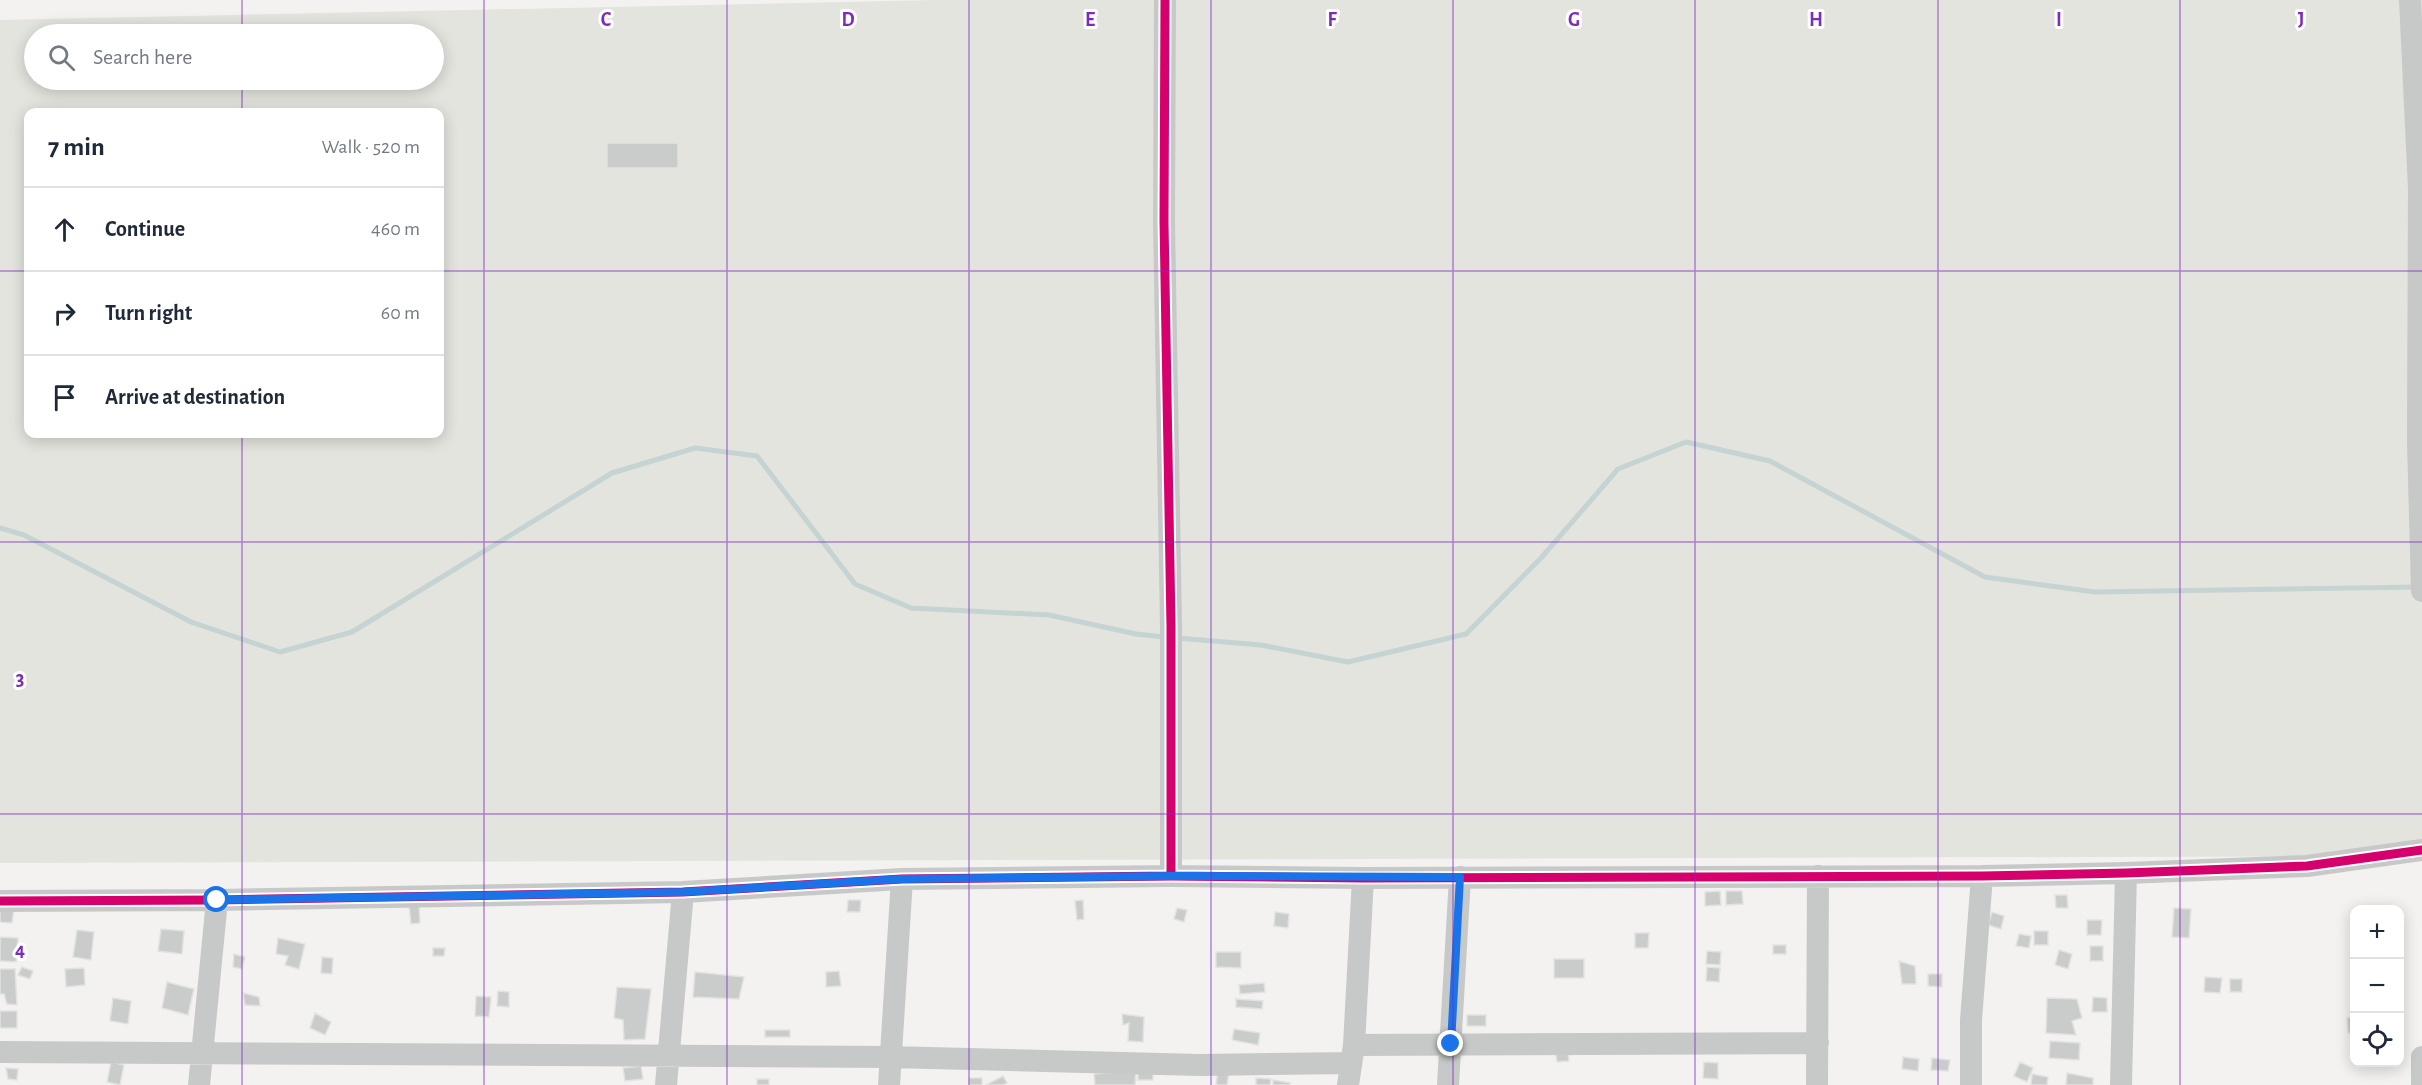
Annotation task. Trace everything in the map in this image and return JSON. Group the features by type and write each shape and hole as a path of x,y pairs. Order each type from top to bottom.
{"street":[{"path":"1165,0 1164,221 1171,626 1171,876"},
{"path":"2410,0 2419,189 2418,441 2422,591"},
{"path":"0,901 217,900 683,892 902,879 1171,876 1363,878 1982,876 2126,873 2307,866 2422,850"},
{"path":"2121,1085 2126,873"},
{"path":"1817,1085 1818,876"},
{"path":"1971,1085 1971,1020 1982,876"},
{"path":"1448,1085 1460,877"},
{"path":"1351,1064 1363,878"},
{"path":"889,1085 902,879"},
{"path":"666,1085 683,892"},
{"path":"199,1085 217,900"},
{"path":"0,1052 891,1057 1199,1075 1351,1064 1451,1044 1818,1043"},
{"path":"2422,1058 2422,1085"}],"shaded area":[{"path":"937,0 2422,0 2422,856 0,863 0,20"}],"building":[{"path":"607,143 678,143 678,168 607,168"},
{"path":"1720,891 1721,905 1705,906 1705,892"},
{"path":"1726,891 1742,891 1743,904 1726,905"},
{"path":"2055,895 2067,895 2068,908 2056,908"},
{"path":"848,900 861,900 860,912 847,912"},
{"path":"1083,900 1084,919 1077,920 1075,901"},
{"path":"419,904 420,923 411,924 409,905"},
{"path":"0,908 14,910 12,923 0,922"},
{"path":"1177,908 1187,910 1184,922 1174,919"},
{"path":"2174,908 2191,909 2189,938 2172,937"},
{"path":"1275,912 1289,914 1288,928 1274,926"},
{"path":"1992,912 2004,916 2001,929 1988,925"},
{"path":"2087,920 2102,920 2101,935 2087,935"},
{"path":"161,929 184,931 182,954 158,951"},
{"path":"77,930 94,932 91,960 73,957"},
{"path":"2034,931 2048,931 2048,945 2034,945"},
{"path":"1635,933 1649,933 1648,948 1635,948"},
{"path":"2019,934 2031,936 2029,948 2016,946"},
{"path":"0,937 18,938 16,962 0,961"},
{"path":"278,938 305,944 299,969 285,965 288,956 276,954"},
{"path":"1773,945 1786,945 1786,954 1773,954"},
{"path":"2090,946 2103,946 2103,961 2090,961"},
{"path":"433,948 445,948 444,956 433,956"},
{"path":"2059,950 2072,954 2068,969 2055,965"},
{"path":"1707,951 1721,952 1720,965 1706,964"},
{"path":"1216,952 1241,952 1241,968 1216,967"},
{"path":"234,954 245,957 242,969 233,967"},
{"path":"322,957 333,958 332,974 321,973"},
{"path":"1554,959 1584,959 1584,978 1554,978"},
{"path":"1899,961 1915,966 1916,984 1902,984"},
{"path":"22,967 33,971 30,979 18,975"},
{"path":"1707,967 1720,968 1719,982 1706,981"},
{"path":"84,968 85,985 66,987 65,969"},
{"path":"0,969 15,969 17,1005 7,1004 4,994 0,994"},
{"path":"839,971 841,986 826,987 826,972"},
{"path":"695,972 744,977 739,999 693,997"},
{"path":"1928,974 1942,974 1942,987 1928,986"},
{"path":"2205,977 2222,978 2220,993 2204,992"},
{"path":"2230,979 2242,979 2242,992 2230,992"},
{"path":"167,982 194,989 188,1015 162,1008"},
{"path":"1264,983 1265,992 1240,994 1239,985"},
{"path":"617,987 651,989 645,1039 624,1040 623,1020 614,1018"},
{"path":"498,991 509,992 509,1007 497,1006"},
{"path":"243,993 259,997 260,1006 245,1005"},
{"path":"476,996 491,997 489,1017 475,1016"},
{"path":"2093,997 2107,998 2107,1012 2092,1012"},
{"path":"113,998 131,1001 128,1024 110,1021"},
{"path":"2047,998 2077,999 2082,1018 2072,1021 2076,1035 2046,1033"},
{"path":"1236,999 1263,1001 1262,1009 1236,1007"},
{"path":"0,1011 17,1011 17,1028 0,1028"},
{"path":"315,1013 331,1022 325,1035 310,1028"},
{"path":"1122,1014 1144,1017 1143,1042 1128,1041 1129,1023 1123,1025"},
{"path":"1467,1015 1486,1015 1486,1026 1467,1026"},
{"path":"2347,1018 2350,1018 2350,1033 2348,1033"},
{"path":"1234,1029 1260,1033 1258,1045 1232,1040"},
{"path":"765,1030 790,1030 790,1037 765,1037"},
{"path":"2050,1041 2080,1043 2079,1060 2049,1058"},
{"path":"1567,1046 1569,1061 1557,1062 1555,1047"},
{"path":"1903,1057 1919,1059 1918,1071 1902,1069"},
{"path":"1932,1058 1950,1060 1948,1071 1931,1070"},
{"path":"111,1062 124,1065 120,1085 107,1082"},
{"path":"1704,1062 1718,1063 1718,1079 1703,1078"},
{"path":"2020,1062 2033,1068 2027,1082 2014,1076"},
{"path":"641,1066 643,1079 625,1081 623,1068"},
{"path":"6,1068 18,1069 17,1080 8,1079"},
{"path":"1218,1070 1229,1072 1227,1085 1216,1085"},
{"path":"1136,1071 1135,1085 1095,1085 1094,1074"},
{"path":"1138,1071 1153,1072 1153,1080 1138,1080"},
{"path":"2067,1073 2093,1078 2093,1085 2066,1085"},
{"path":"2032,1074 2048,1077 2047,1085 2031,1085"},
{"path":"1003,1076 1007,1083 986,1085"},
{"path":"969,1078 982,1078 982,1085 969,1085"},
{"path":"1256,1078 1271,1079 1270,1085 1256,1085"},
{"path":"757,1079 769,1079 769,1085 757,1085"},
{"path":"1273,1080 1290,1083 1290,1085 1273,1085"}],"waterway":[{"path":"1177,638 1261,645 1348,662 1466,634 1541,558 1618,469 1686,442 1770,461 1985,577 2095,592 2417,587"},
{"path":"0,528 24,535 191,622 280,652 352,632 612,473 695,448 757,456 855,584 911,608 1049,615 1136,634 1164,637"}],"cycle path":[{"path":"1165,0 1164,221 1171,626 1171,876"},
{"path":"0,901 217,900 683,892 902,879 1171,876 1363,878 1982,876 2126,873 2307,866 2422,850"}],"route":[{"path":"217,900 683,892 902,879 1171,876 1460,877 1451,1044"}]}
